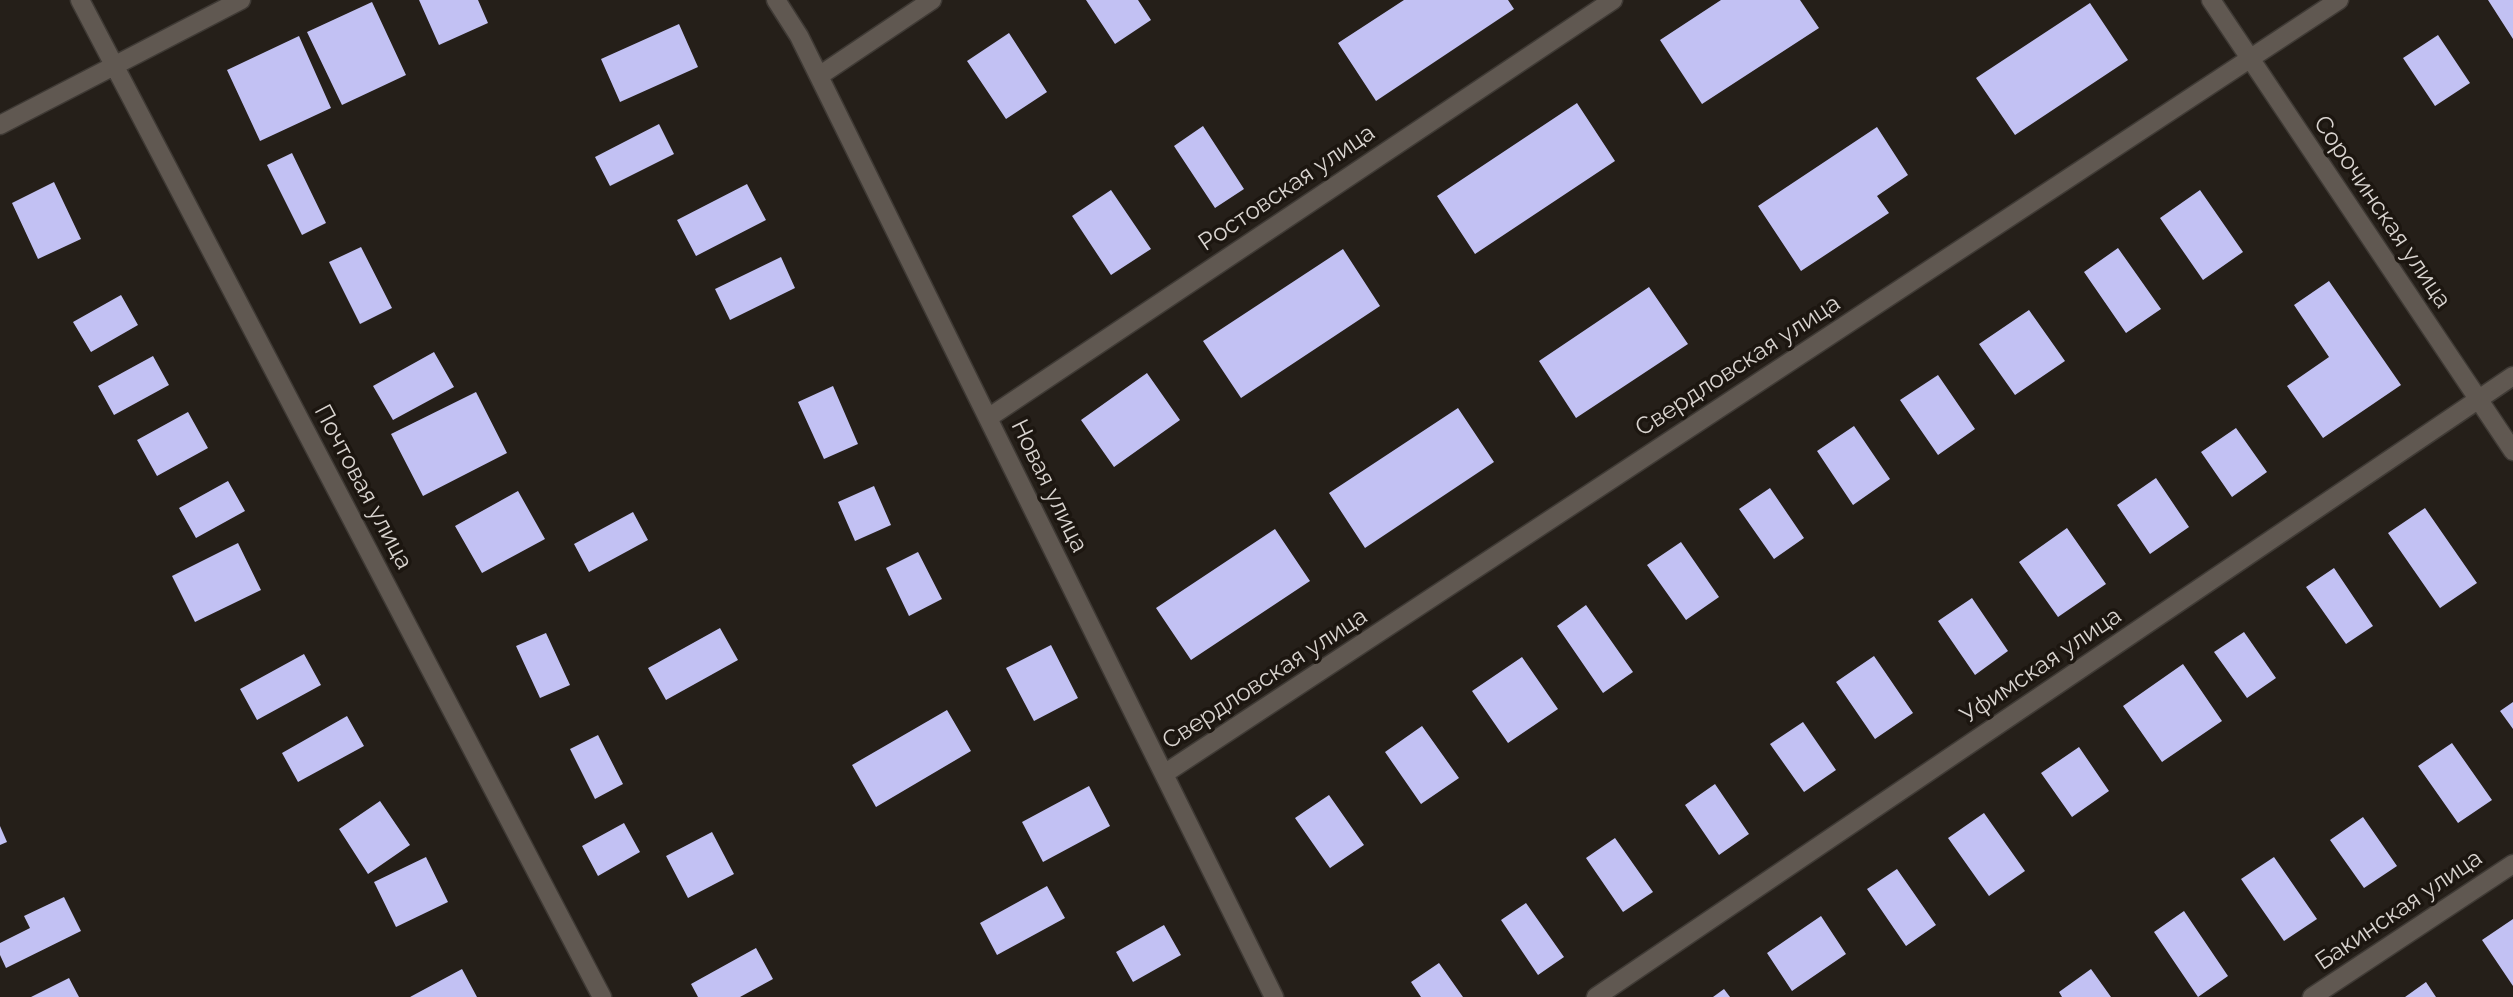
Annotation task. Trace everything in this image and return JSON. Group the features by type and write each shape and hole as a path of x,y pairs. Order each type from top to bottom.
{"street":[{"name":"Почтовая улица","path":"80,0 602,997"},
{"path":"0,125 241,0"},
{"name":"Новая улица","path":"776,0 799,36 819,76 1274,997"},
{"path":"819,76 932,0"},
{"name":"Ростовская улица","path":"988,418 1614,0"},
{"name":"Сорочинская улица","path":"2211,0 2513,451"},
{"name":"Свердловская улица","path":"1164,774 2339,0"},
{"name":"Уфимская улица","path":"1596,997 2513,376"},
{"name":"Бакинская улица","path":"2312,997 2513,864"}],"building":[{"path":"419,0 478,0 488,23 439,45"},
{"path":"1086,0 1138,0 1151,20 1115,44"},
{"path":"1404,0 1508,0 1514,9 1376,101 1338,43"},
{"path":"1721,0 1800,0 1819,28 1702,104 1660,40"},
{"path":"2488,0 2513,0 2513,39"},
{"path":"372,2 406,75 342,105 307,32"},
{"path":"2090,3 2128,60 2015,135 1976,78"},
{"path":"679,24 698,67 620,102 601,59"},
{"path":"1009,33 1047,92 1006,119 967,61"},
{"path":"2438,35 2470,83 2435,106 2403,58"},
{"path":"299,36 331,108 260,141 227,70"},
{"path":"1577,103 1615,161 1475,254 1437,196"},
{"path":"659,124 674,154 610,186 595,157"},
{"path":"1203,126 1244,189 1215,208 1174,146"},
{"path":"1877,127 1908,175 1877,196 1889,213 1801,271 1758,206"},
{"path":"292,153 326,223 302,235 267,165"},
{"path":"54,182 81,239 38,259 12,203"},
{"path":"747,184 766,220 696,256 677,220"},
{"path":"1111,190 1151,249 1111,275 1072,216"},
{"path":"2200,190 2243,252 2203,280 2160,218"},
{"path":"361,247 392,308 360,324 329,262"},
{"path":"2118,248 2161,309 2126,333 2084,272"},
{"path":"1343,249 1380,306 1241,398 1203,341"},
{"path":"781,257 795,288 730,320 715,289"},
{"path":"2329,281 2401,385 2323,438 2287,386 2329,357 2294,305"},
{"path":"1649,287 1688,344 1576,418 1539,361"},
{"path":"121,295 138,325 91,352 73,322"},
{"path":"2029,310 2065,361 2015,395 1979,344"},
{"path":"434,352 454,387 393,420 373,386"},
{"path":"153,356 169,385 114,415 98,386"},
{"path":"1147,373 1180,420 1114,467 1081,420"},
{"path":"1938,375 1975,429 1938,455 1900,400"},
{"path":"833,386 858,444 824,459 798,402"},
{"path":"476,392 507,453 423,496 391,434"},
{"path":"1458,408 1494,462 1365,548 1329,493"},
{"path":"188,412 208,448 157,476 137,440"},
{"path":"1854,426 1890,479 1853,505 1817,451"},
{"path":"2236,428 2267,472 2232,497 2201,452"},
{"path":"2156,478 2189,527 2150,554 2117,505"},
{"path":"228,481 245,511 196,538 179,508"},
{"path":"874,486 891,525 855,541 838,502"},
{"path":"1770,488 1804,538 1774,559 1739,509"},
{"path":"518,491 545,539 482,573 455,526"},
{"path":"2425,508 2477,583 2440,608 2388,533"},
{"path":"633,512 648,540 589,572 574,544"},
{"path":"2067,528 2106,584 2058,617 2019,562"},
{"path":"1275,529 1310,581 1191,660 1156,608"},
{"path":"1681,542 1719,597 1686,620 1647,565"},
{"path":"238,543 261,590 195,622 172,576"},
{"path":"918,552 942,599 909,616 886,568"},
{"path":"2334,568 2373,626 2346,644 2306,587"},
{"path":"1972,598 2008,651 1975,675 1938,621"},
{"path":"1586,605 1633,672 1603,693 1557,626"},
{"path":"720,628 738,660 666,700 648,668"},
{"path":"2244,632 2276,678 2247,698 2214,652"},
{"path":"546,633 570,685 540,698 516,646"},
{"path":"1051,645 1078,698 1034,721 1006,668"},
{"path":"304,654 321,685 257,720 240,689"},
{"path":"1874,656 1913,713 1875,739 1836,682"},
{"path":"1522,657 1558,709 1508,743 1472,691"},
{"path":"2183,664 2222,721 2162,762 2123,706"},
{"path":"2513,702 2513,729 2500,711"},
{"path":"947,710 971,751 876,807 852,765"},
{"path":"347,716 364,746 298,782 282,753"},
{"path":"1803,722 1836,770 1804,792 1770,744"},
{"path":"1422,726 1459,778 1421,804 1385,752"},
{"path":"598,735 623,784 595,799 570,749"},
{"path":"2452,743 2492,800 2458,823 2418,766"},
{"path":"2079,747 2109,791 2072,817 2041,773"},
{"path":"1715,784 1749,834 1719,855 1685,805"},
{"path":"1089,786 1110,826 1043,862 1022,822"},
{"path":"1329,795 1364,845 1330,868 1295,818"},
{"path":"380,801 410,845 368,874 339,829"},
{"path":"1984,813 2025,871 1989,896 1948,838"},
{"path":"2363,817 2397,866 2364,888 2330,840"},
{"path":"624,823 640,852 598,876 582,846"},
{"path":"0,826 7,842 0,845"},
{"path":"712,832 734,874 688,898 666,856"},
{"path":"1615,838 1653,892 1623,912 1586,858"},
{"path":"426,857 448,902 396,927 374,882"},
{"path":"2274,857 2317,919 2284,941 2241,879"},
{"path":"1897,869 1936,925 1906,946 1867,889"},
{"path":"1047,886 1065,918 997,955 980,923"},
{"path":"64,897 81,931 6,968 0,955 0,943 30,928 24,916"},
{"path":"1526,903 1564,957 1538,975 1501,920"},
{"path":"2184,911 2228,976 2198,997 2154,932"},
{"path":"1821,916 1846,954 1792,991 1767,953"},
{"path":"2513,919 2513,986 2482,940"},
{"path":"1164,925 1181,955 1133,982 1116,952"},
{"path":"756,948 773,979 740,997 698,997 691,984"},
{"path":"1439,963 1463,997 1421,997 1411,982"},
{"path":"462,969 477,997 410,997"},
{"path":"2091,969 2111,997 2062,997 2059,992"},
{"path":"69,978 79,997 31,997"},
{"path":"2426,982 2436,997 2405,997"},
{"path":"1724,989 1730,997 1713,997"}]}
